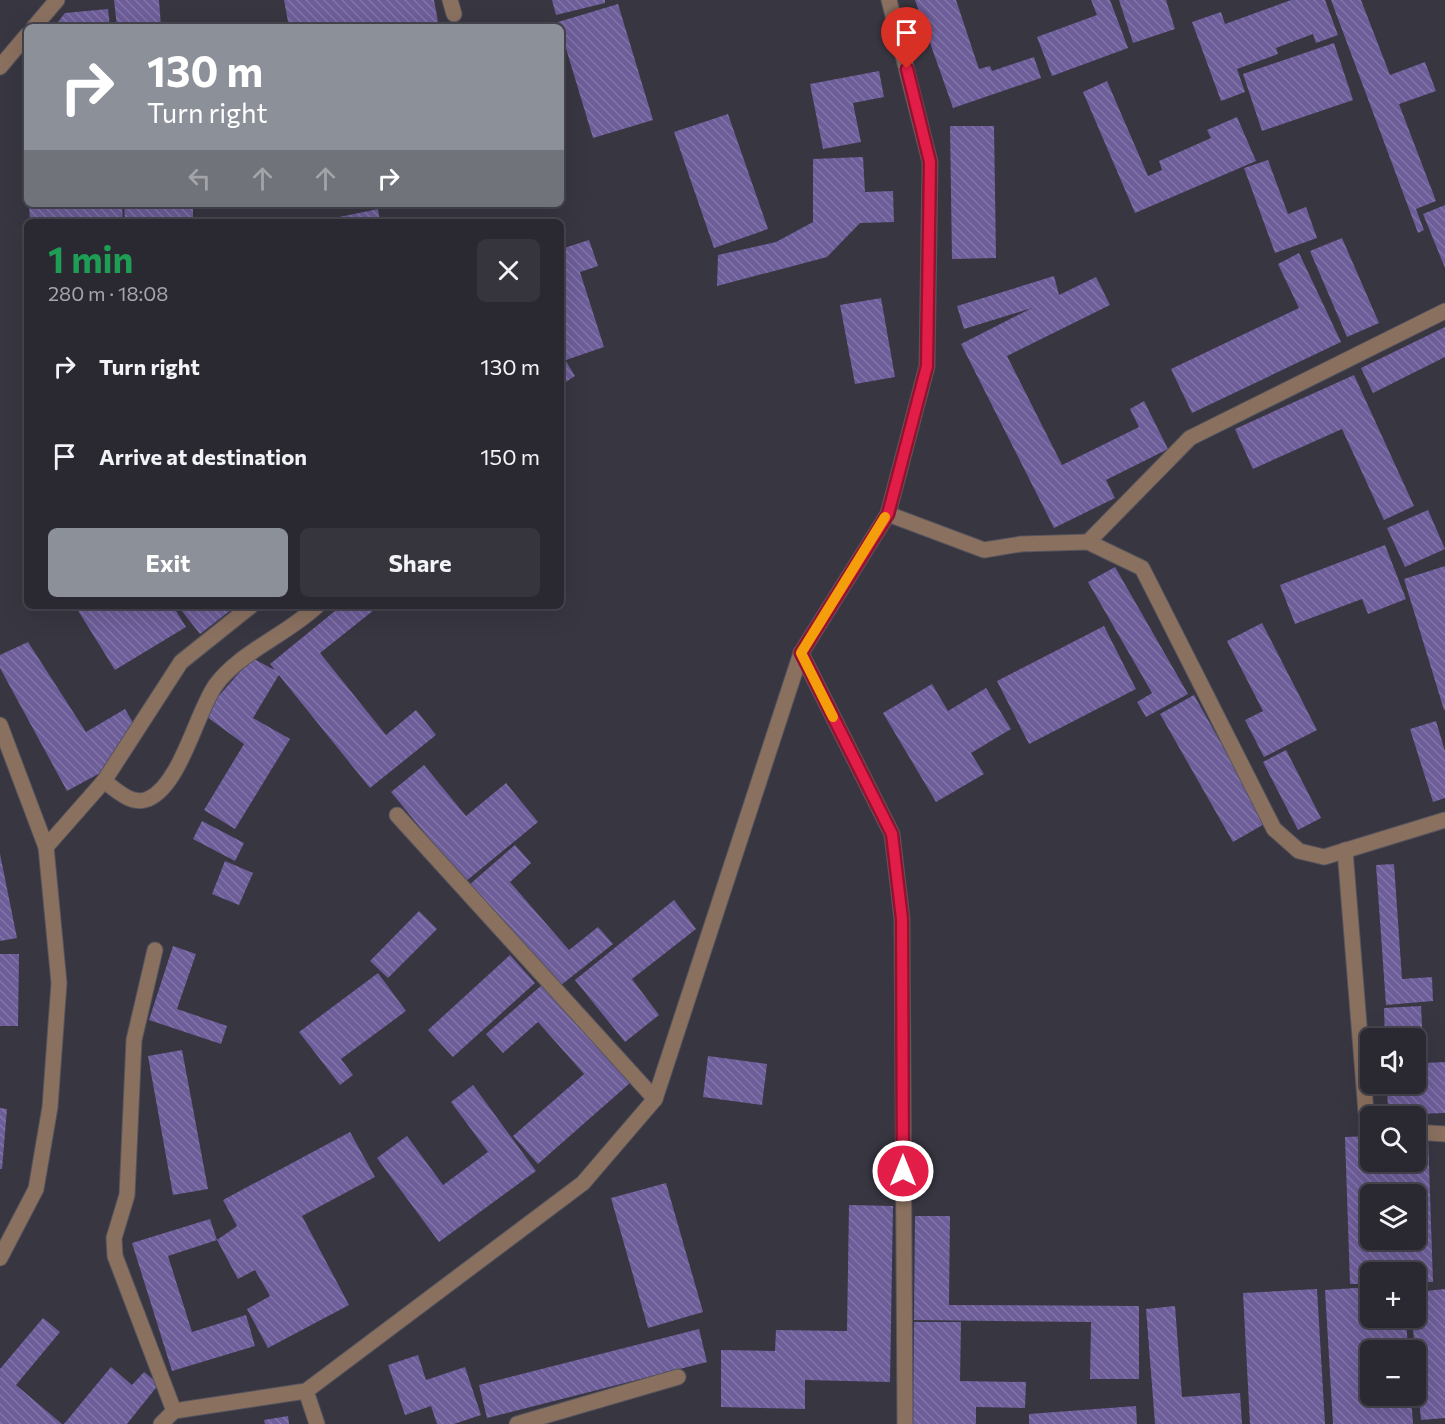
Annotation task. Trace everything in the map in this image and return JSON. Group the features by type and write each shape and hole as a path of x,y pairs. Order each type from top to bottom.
{"street":[{"path":"37,24 57,0"},
{"path":"161,1424 174,1411 306,1391 582,1183 655,1099 801,653 888,514 927,366 930,162 889,0"},
{"path":"0,67 24,39"},
{"path":"1088,542 1190,438 1445,311"},
{"path":"888,514 984,550 1022,544 1088,542 1142,568 1275,829 1299,851 1324,857 1445,820"},
{"path":"46,847 104,781 181,662 247,609"},
{"path":"104,781 131,801 148,799 170,781 216,685 233,667 312,609"},
{"path":"801,653 892,834 902,919 905,1424"},
{"path":"0,725 46,847 59,983 50,1107 36,1189 0,1258"},
{"path":"397,815 655,1099"},
{"path":"1345,850 1366,1106"},
{"path":"155,950 134,1040 127,1195 114,1238 115,1256 174,1411"},
{"path":"1426,1132 1445,1134"},
{"path":"517,1424 678,1377"},
{"path":"306,1391 317,1424"}],"building":[{"path":"114,0 159,0 161,24 117,24"},
{"path":"284,0 434,0 438,24 288,24"},
{"path":"552,0 605,0 605,3 556,15"},
{"path":"915,0 956,0 979,69 990,66 992,71 1034,57 1041,78 953,108"},
{"path":"1091,0 1110,0 1128,48 1052,76 1037,37 1097,15"},
{"path":"1119,0 1166,0 1175,29 1133,43"},
{"path":"1291,0 1325,0 1338,35 1316,43 1313,34 1276,48 1278,54 1237,69 1245,92 1221,101 1192,22 1221,12 1225,24"},
{"path":"1331,0 1361,0 1390,75 1425,62 1436,91 1399,104 1436,201 1416,209 1424,230 1418,233"},
{"path":"618,4 653,120 593,138 564,42 564,24 558,22"},
{"path":"108,9 110,24 56,24 65,13"},
{"path":"1334,43 1353,100 1262,131 1243,74"},
{"path":"879,71 884,97 853,103 861,142 823,149 810,84"},
{"path":"1107,81 1148,176 1162,170 1159,161 1211,138 1207,130 1237,117 1256,161 1135,213 1083,92"},
{"path":"728,114 768,229 714,248 674,132"},
{"path":"950,126 994,126 996,258 952,259"},
{"path":"863,157 865,192 893,191 894,222 860,223 827,257 717,286 718,255 776,242 813,222 813,159"},
{"path":"1268,160 1288,214 1306,207 1317,238 1275,253 1244,168"},
{"path":"1445,205 1445,268 1423,214"},
{"path":"29,207 122,207 123,219 30,219"},
{"path":"124,207 193,207 193,219 125,219"},
{"path":"378,209 380,219 330,219"},
{"path":"1342,238 1379,323 1347,337 1310,251"},
{"path":"589,240 598,266 580,272 604,347 566,360 564,354 564,248"},
{"path":"1299,253 1341,342 1192,413 1171,369 1299,308 1278,264"},
{"path":"1054,276 1059,295 1096,277 1110,305 1007,356 1062,465 1139,427 1130,409 1144,401 1168,449 1106,480 1115,498 1054,528 961,344 1032,308 964,329 957,306"},
{"path":"881,298 895,377 855,384 840,305"},
{"path":"1445,327 1445,357 1373,393 1361,368"},
{"path":"564,358 575,376 564,383"},
{"path":"1354,375 1414,506 1384,520 1342,429 1253,469 1235,429"},
{"path":"1428,510 1445,549 1405,567 1387,528"},
{"path":"1385,545 1406,599 1368,614 1362,599 1295,624 1280,585"},
{"path":"1445,566 1445,710 1444,710 1404,579"},
{"path":"1115,567 1188,694 1146,717 1137,702 1152,693 1088,582"},
{"path":"77,609 175,609 186,627 115,670"},
{"path":"180,609 232,609 200,634"},
{"path":"337,609 375,609 320,653 386,735 416,710 436,735 370,788 270,664"},
{"path":"1262,623 1317,730 1264,757 1245,720 1263,711 1227,641"},
{"path":"1104,626 1136,689 1029,744 997,681"},
{"path":"28,642 86,732 125,709 135,726 100,773 67,791 0,668 0,655"},
{"path":"252,658 280,673 253,718 290,739 235,829 204,810 244,744 203,714"},
{"path":"932,684 948,711 986,688 1011,729 971,753 984,774 936,802 883,713"},
{"path":"1194,695 1266,823 1233,842 1160,714"},
{"path":"1436,721 1445,751 1445,798 1433,802 1410,729"},
{"path":"1286,750 1321,818 1298,830 1263,762"},
{"path":"424,765 466,816 506,783 538,822 465,882 391,792"},
{"path":"202,821 244,843 235,861 193,839"},
{"path":"515,845 531,863 510,882 569,950 598,927 613,944 556,989 469,885"},
{"path":"0,854 17,938 0,941"},
{"path":"225,861 253,873 239,905 212,894"},
{"path":"1394,864 1402,979 1432,977 1433,1001 1386,1005 1376,865"},
{"path":"674,900 696,929 632,979 659,1015 625,1042 575,980"},
{"path":"419,911 437,929 388,978 370,961"},
{"path":"173,946 196,954 177,1009 227,1026 221,1044 149,1020"},
{"path":"0,954 19,954 18,1026 0,1026"},
{"path":"510,955 535,983 453,1057 428,1030"},
{"path":"378,973 406,1011 341,1059 353,1075 340,1085 299,1032"},
{"path":"543,984 630,1083 538,1164 513,1136 584,1074 538,1022 503,1053 486,1034"},
{"path":"1421,1006 1422,1028 1385,1028 1384,1008"},
{"path":"182,1050 208,1189 173,1195 148,1056"},
{"path":"708,1056 767,1064 762,1105 703,1097"},
{"path":"1445,1062 1445,1113 1426,1114 1426,1106 1388,1106 1387,1094 1426,1094 1426,1063"},
{"path":"473,1085 536,1171 439,1242 377,1158 407,1136 443,1185 488,1152 451,1102"},
{"path":"0,1108 7,1109 2,1169 0,1169"},
{"path":"350,1132 375,1177 302,1216 349,1305 268,1348 247,1309 270,1296 255,1270 238,1279 217,1240 237,1226 223,1200"},
{"path":"1426,1135 1428,1135 1433,1282 1426,1282 1426,1262 1360,1262 1360,1284 1350,1284 1345,1137 1360,1136 1360,1172 1426,1172"},
{"path":"666,1183 703,1312 648,1328 611,1198"},
{"path":"849,1205 893,1206 890,1382 805,1380 805,1409 721,1407 721,1350 775,1351 776,1330 847,1331"},
{"path":"915,1216 950,1216 949,1305 1139,1306 1139,1379 1090,1379 1091,1322 914,1320"},
{"path":"210,1219 217,1240 168,1256 192,1332 246,1315 255,1346 172,1371 132,1243"},
{"path":"1360,1288 1360,1328 1407,1328 1407,1340 1360,1340 1360,1406 1412,1406 1413,1424 1333,1424 1325,1290"},
{"path":"1317,1289 1325,1424 1250,1424 1243,1293"},
{"path":"1445,1289 1445,1418 1421,1420 1420,1406 1426,1406 1426,1340 1414,1340 1413,1328 1426,1328 1426,1291"},
{"path":"1175,1306 1182,1397 1240,1393 1242,1424 1155,1424 1146,1309"},
{"path":"43,1318 60,1332 16,1385 62,1424 0,1424 0,1369"},
{"path":"914,1322 961,1322 960,1381 1026,1382 1025,1408 976,1407 976,1424 913,1424"},
{"path":"699,1329 707,1362 487,1418 479,1385"},
{"path":"418,1355 426,1380 465,1367 481,1415 454,1424 437,1424 431,1406 405,1415 388,1365"},
{"path":"111,1367 132,1385 144,1372 159,1384 127,1424 64,1424"},
{"path":"1136,1406 1137,1424 1029,1424 1029,1414"},
{"path":"288,1416 289,1424 265,1424 264,1420"}],"slow traffic":[{"path":"833,717 801,653 885,517"}],"route":[{"path":"903,1171 902,919 892,834 801,653 888,514 927,366 930,162 907,69"}]}
